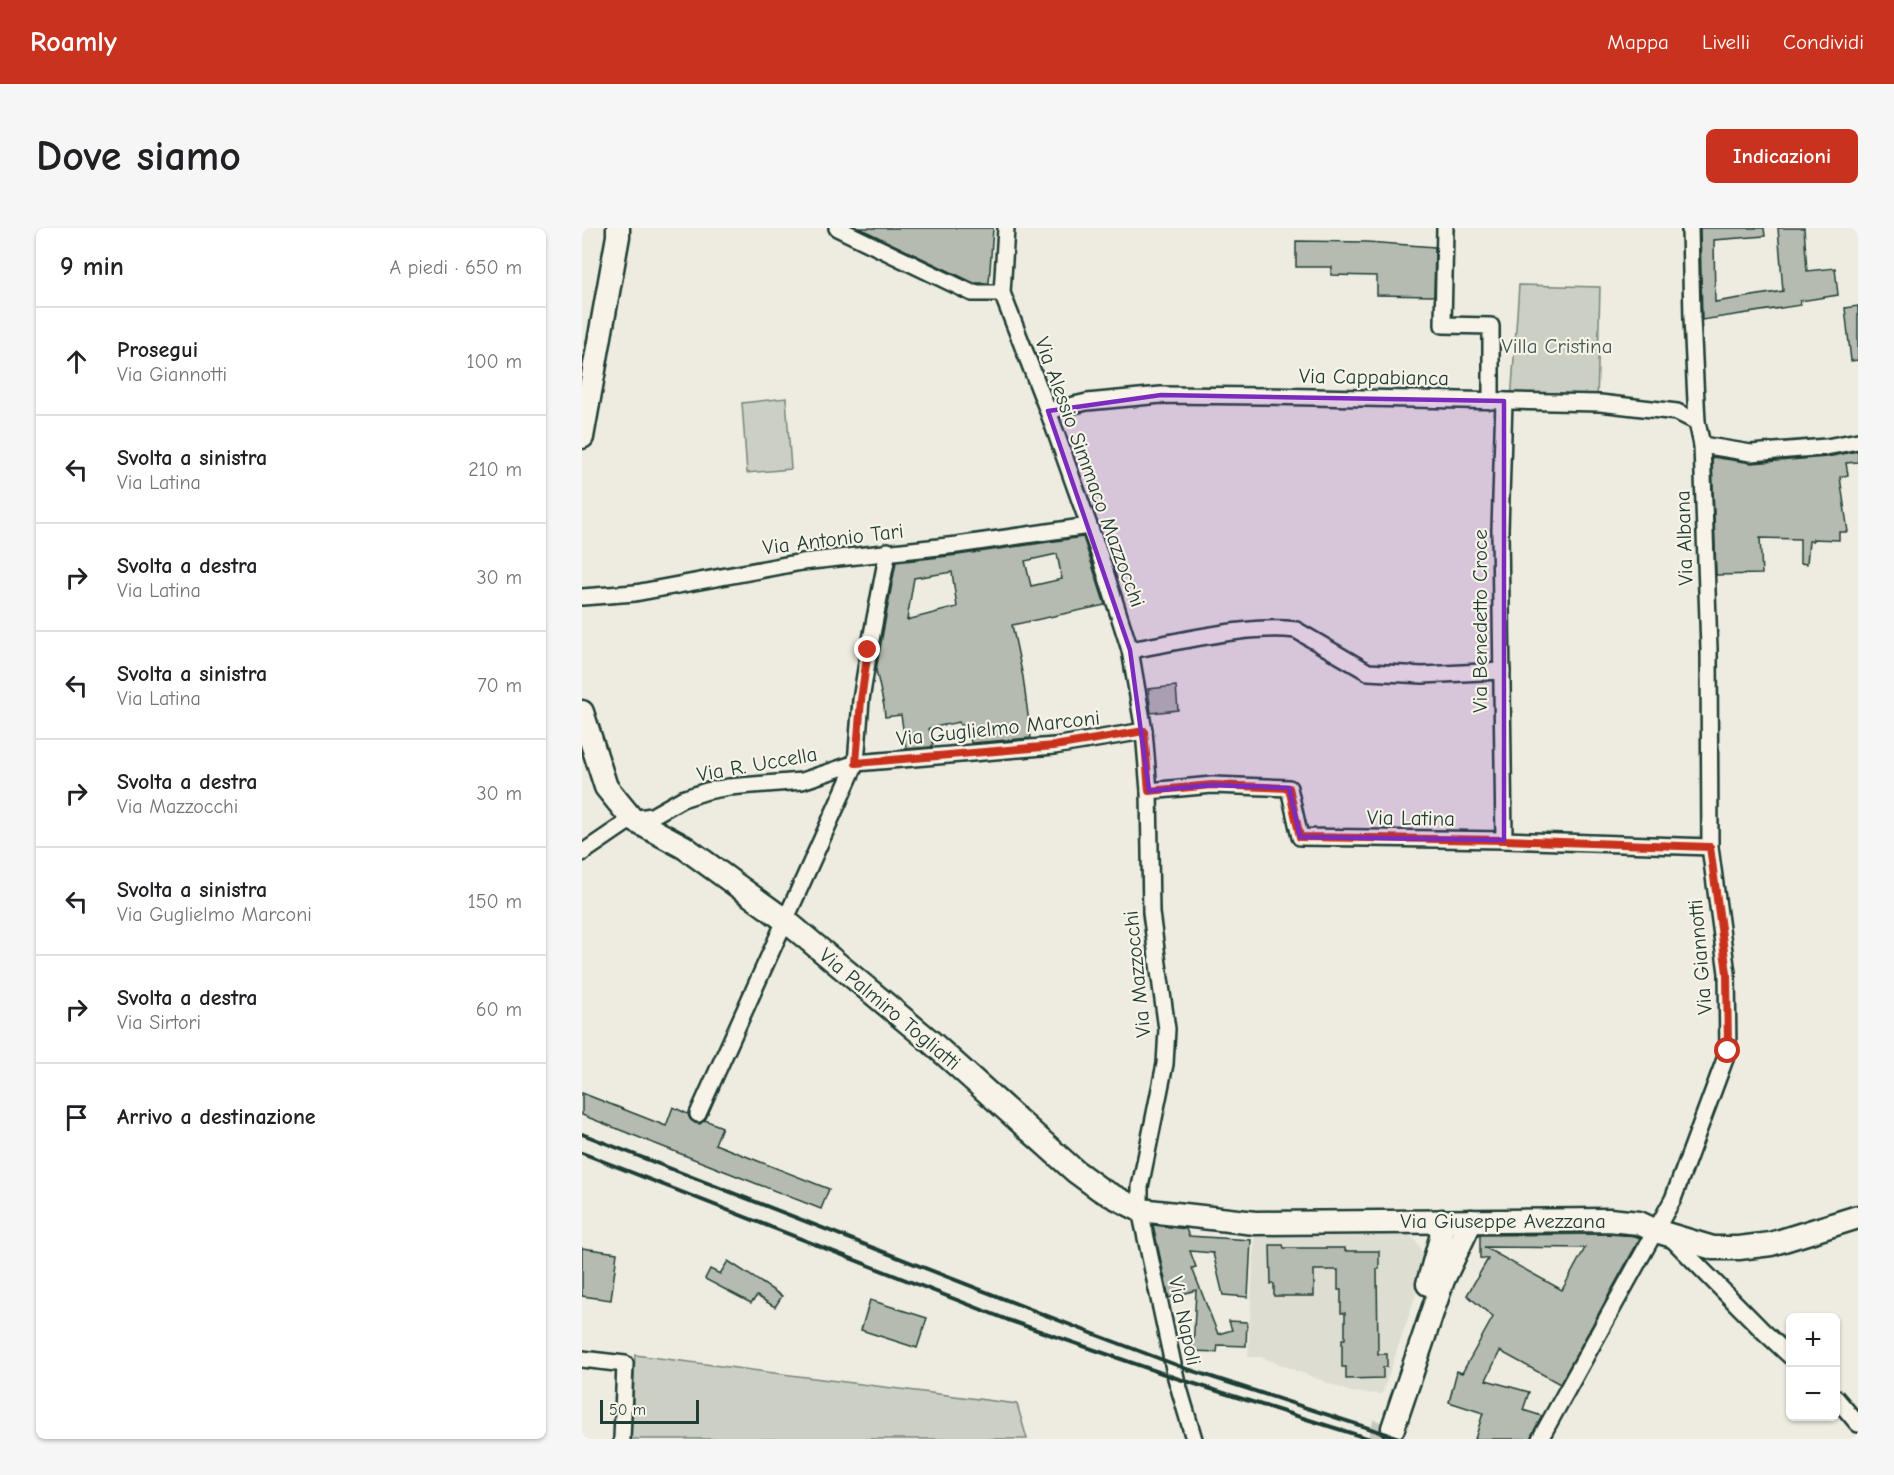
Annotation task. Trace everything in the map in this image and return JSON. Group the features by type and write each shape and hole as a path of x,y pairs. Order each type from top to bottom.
{"street":[{"path":"582,437 608,300 618,228"},
{"path":"837,228 972,293 1002,293"},
{"name":"Via Alessio Simmaco Mazzocchi","path":"1006,228 1002,293 1048,411 1130,650 1144,731"},
{"name":"Via Benedetto Croce","path":"1445,228 1443,326 1491,326 1498,401 1504,840"},
{"name":"Via Albana","path":"1690,228 1697,422 1702,445 1708,649 1710,847"},
{"name":"Via Cappabianca","path":"1048,411 1087,402 1161,395 1600,403 1677,412 1697,422"},
{"path":"1702,445 1751,453 1826,447 1858,441"},
{"name":"Via Antonio Tari","path":"582,597 635,593 802,562 957,545 1089,526"},
{"path":"698,1114 856,763 868,650 888,551"},
{"path":"1130,650 1234,633 1284,629 1296,630 1368,672 1423,675 1502,671"},
{"path":"582,712 606,787 632,819"},
{"name":"Via Guglielmo Marconi","path":"856,763 1054,746 1144,731"},
{"name":"Via Mazzocchi","path":"1140,1210 1140,1187 1165,1064 1167,1029 1151,913 1149,791 1144,731"},
{"name":"Via R. Uccella","path":"582,853 632,819 652,816 682,799 729,787 802,781 856,763"},
{"name":"Via Latina","path":"1149,791 1212,785 1289,788 1300,837 1504,840 1710,847"},
{"name":"Via Palmiro Togliatti","path":"632,819 684,848 786,921 930,1041 1075,1171 1101,1190 1140,1210"},
{"name":"Via Giannotti","path":"1540,1439 1662,1232 1728,1051 1727,973 1710,847"},
{"name":"Via Giuseppe Avezzana","path":"1140,1210 1255,1223 1629,1221 1713,1248 1771,1244 1858,1217"},
{"name":"Via Napoli","path":"1140,1210 1176,1378 1194,1439"},
{"path":"1442,1221 1436,1259 1388,1426 1443,1280 1471,1221"},
{"path":"1662,1232 1786,1352"},
{"path":"582,1359 626,1364 622,1439"},
{"path":"1840,1403 1858,1424"}],"highlighted area":[{"path":"1161,395 1504,401 1504,840 1300,837 1289,788 1212,785 1149,791 1130,650 1048,411"}],"shaded area":[{"path":"1403,1231 1419,1245 1423,1255 1423,1268 1382,1394 1351,1392 1261,1357 1248,1357 1255,1232"}],"green space":[{"name":"Villa Cristina","path":"1519,285 1600,287 1597,403 1511,402"},
{"path":"786,398 791,469 747,473 742,403"},
{"path":"635,1355 1017,1404 1027,1439 631,1439"}],"building":[{"path":"859,228 993,228 989,283 974,283"},
{"path":"1700,228 1764,228 1765,236 1714,240 1715,302 1783,291 1778,228 1804,228 1807,271 1835,268 1838,295 1800,301 1801,305 1702,320"},
{"path":"1296,241 1367,242 1435,247 1434,296 1377,295 1377,276 1331,275 1332,267 1296,267"},
{"path":"1858,306 1858,360 1851,361 1845,308"},
{"path":"1858,451 1858,462 1846,463 1848,475 1840,477 1848,532 1839,532 1839,540 1813,539 1809,541 1807,564 1800,563 1800,539 1760,538 1762,574 1716,575 1712,457 1752,463 1827,457"},
{"path":"1083,537 1105,605 1012,625 1023,677 1031,738 971,743 968,725 960,725 959,722 929,728 933,744 931,747 906,749 901,715 885,717 876,670 896,562","holes":["1057,554 1062,579 1031,586 1025,561","952,572 957,607 907,620 914,578"]},
{"path":"1176,686 1178,710 1151,713 1148,689"},
{"path":"582,1093 666,1126 673,1107 688,1114 695,1123 700,1124 705,1120 722,1127 715,1144 829,1189 821,1209 582,1115"},
{"path":"1153,1225 1186,1229 1189,1236 1251,1240 1248,1297 1223,1295 1213,1253 1190,1251 1196,1267 1192,1268 1218,1334 1232,1330 1229,1321 1247,1322 1246,1346 1218,1345 1217,1352 1193,1351 1196,1290 1169,1298"},
{"path":"1608,1234 1640,1238 1560,1384 1500,1351 1486,1380 1529,1392 1523,1410 1542,1416 1530,1439 1475,1439 1483,1413 1449,1402 1457,1371 1462,1373 1493,1317 1467,1295 1488,1259 1480,1258 1480,1235","holes":["1484,1247 1585,1248 1562,1290"]},
{"path":"1270,1245 1283,1245 1284,1248 1345,1248 1345,1251 1379,1251 1379,1269 1377,1269 1378,1354 1387,1354 1387,1367 1383,1367 1383,1378 1346,1379 1346,1367 1342,1367 1345,1313 1341,1313 1338,1270 1314,1270 1314,1296 1274,1296 1274,1284 1271,1284"},
{"path":"582,1248 617,1253 611,1300 582,1296"},
{"path":"728,1261 782,1296 775,1307 757,1296 751,1303 705,1279 710,1269 720,1274"},
{"path":"870,1300 927,1318 917,1348 861,1330"}],"tunnel":[{"path":"1379,1439 1384,1423"}],"railway":[{"path":"582,1134 1187,1369 1402,1439"},
{"path":"582,1153 1008,1320 1176,1378 1370,1439"}],"route":[{"path":"868,650 856,763 1054,746 1144,731 1149,791 1212,785 1289,788 1300,837 1504,840 1710,847 1727,973 1728,1051"}]}
